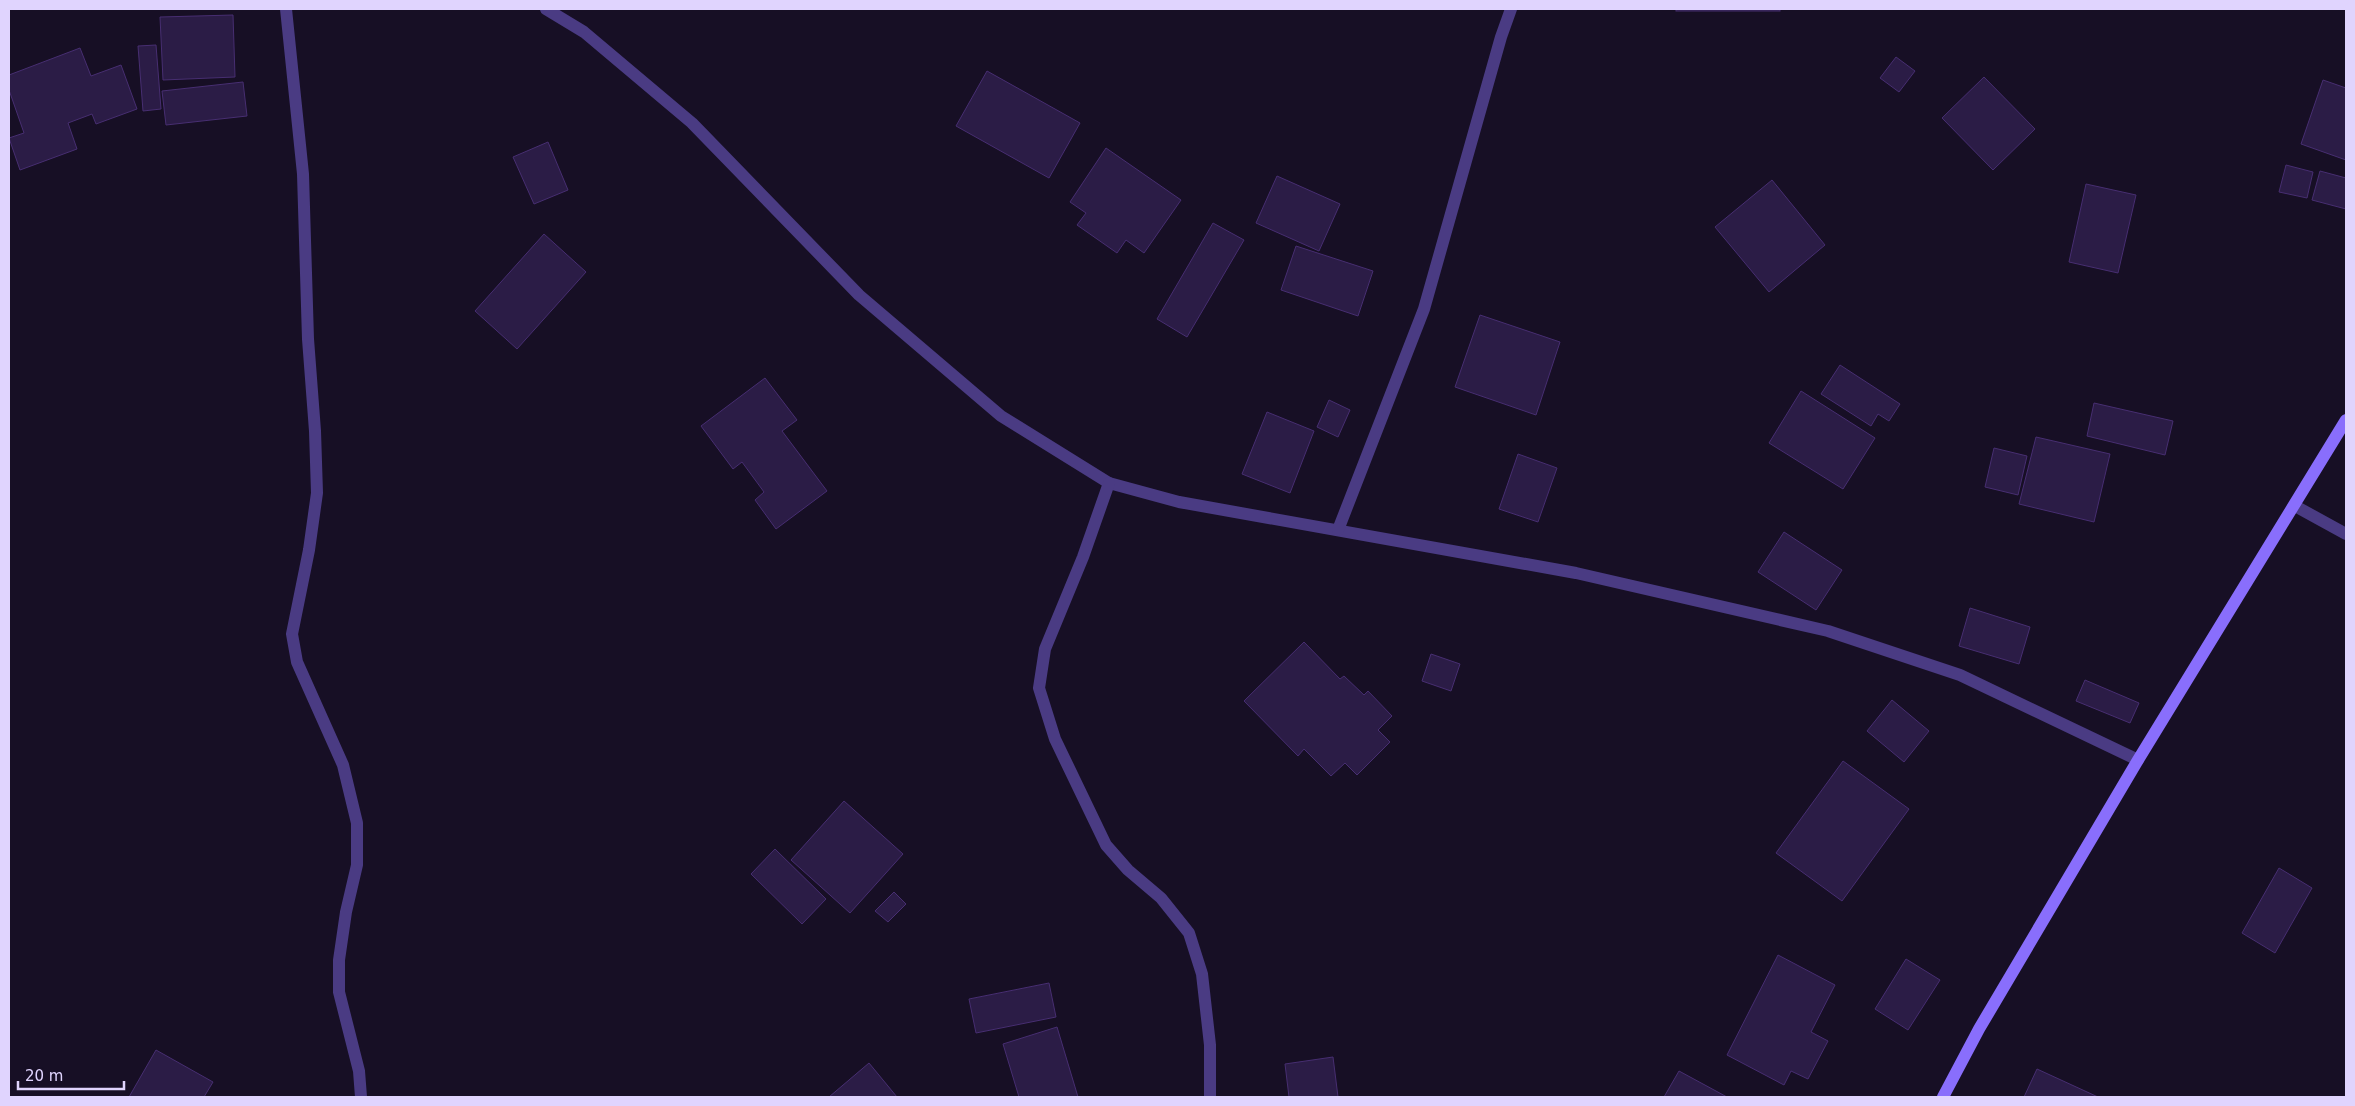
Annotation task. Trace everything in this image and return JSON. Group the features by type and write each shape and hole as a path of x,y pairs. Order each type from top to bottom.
{"main road":[{"path":"1944,1097 1979,1029 2138,760 2346,420"}],"street":[{"path":"286,9 303,174 308,339 315,431 317,493 309,550 292,634 297,662 343,765 357,823 357,865 346,912 339,968 340,992 360,1071 361,1097"},
{"path":"546,9 584,32 692,124 860,295 1001,416 1109,483 1179,502 1576,573 1828,631 1960,675 2138,760"},
{"path":"1338,530 1424,309 1501,37 1511,9"},
{"path":"1109,483 1083,557 1046,649 1039,688 1056,739 1106,845 1128,870 1161,898 1189,933 1202,974 1210,1045 1210,1097"},
{"path":"2294,506 2346,534"}],"building":[{"path":"1676,9 1780,9 1780,11 1676,11"},
{"path":"233,15 235,77 163,80 160,17"},
{"path":"156,45 161,109 143,111 138,46"},
{"path":"80,48 91,76 121,65 137,109 96,124 92,114 68,123 77,149 20,170 9,138 24,133 9,90 9,75"},
{"path":"1896,57 1915,71 1899,92 1880,78"},
{"path":"987,71 1080,123 1049,178 956,126"},
{"path":"1984,77 2035,129 1993,170 1942,118"},
{"path":"2323,80 2346,88 2346,160 2301,144"},
{"path":"243,82 247,116 166,125 162,91"},
{"path":"548,142 568,190 534,204 513,157"},
{"path":"1106,148 1181,200 1144,253 1126,240 1117,253 1077,225 1086,213 1070,202"},
{"path":"2286,165 2313,172 2307,198 2279,192"},
{"path":"2320,171 2346,178 2346,209 2312,200"},
{"path":"1277,176 1340,204 1319,251 1256,223"},
{"path":"1772,180 1825,245 1769,292 1715,227"},
{"path":"2086,184 2136,195 2118,273 2069,262"},
{"path":"1213,223 1244,240 1187,337 1157,319"},
{"path":"544,234 586,272 517,349 475,311"},
{"path":"1296,246 1373,271 1358,316 1281,290"},
{"path":"1480,315 1560,342 1536,415 1455,387"},
{"path":"1840,365 1900,404 1889,421 1878,414 1871,426 1821,394"},
{"path":"765,378 797,420 782,431 827,491 776,529 755,500 764,492 742,462 733,469 701,426"},
{"path":"1801,391 1875,438 1843,489 1769,443"},
{"path":"1329,400 1350,410 1338,437 1317,427"},
{"path":"2094,403 2173,421 2165,455 2087,436"},
{"path":"1267,412 1314,431 1290,493 1242,474"},
{"path":"2036,437 2110,454 2094,522 2019,504"},
{"path":"1994,448 2027,456 2018,495 1985,487"},
{"path":"1518,454 1557,468 1538,522 1499,509"},
{"path":"1784,532 1842,570 1816,610 1758,572"},
{"path":"1970,608 2030,627 2019,664 1959,646"},
{"path":"1304,642 1340,679 1344,676 1364,695 1368,691 1392,716 1378,730 1390,742 1357,775 1345,763 1331,776 1304,749 1298,756 1244,701"},
{"path":"1431,654 1460,664 1451,691 1422,681"},
{"path":"2085,680 2139,703 2130,723 2076,701"},
{"path":"1892,700 1929,731 1904,762 1867,731"},
{"path":"1843,761 1909,809 1842,901 1776,853"},
{"path":"844,801 903,854 850,913 791,860"},
{"path":"775,849 826,899 802,924 751,874"},
{"path":"2279,868 2312,888 2275,953 2242,933"},
{"path":"894,892 906,904 888,922 875,911"},
{"path":"1778,955 1835,985 1811,1032 1828,1041 1808,1079 1791,1071 1784,1085 1727,1055"},
{"path":"1906,959 1940,980 1908,1030 1875,1009"},
{"path":"1049,983 1056,1017 976,1033 969,999"},
{"path":"1057,1027 1078,1097 1019,1097 1003,1044"},
{"path":"156,1050 213,1082 204,1097 129,1097"},
{"path":"1333,1057 1338,1097 1289,1097 1285,1064"},
{"path":"869,1063 897,1097 829,1097"},
{"path":"2037,1069 2098,1097 2024,1097"},
{"path":"1679,1071 1727,1097 1664,1097"}]}
